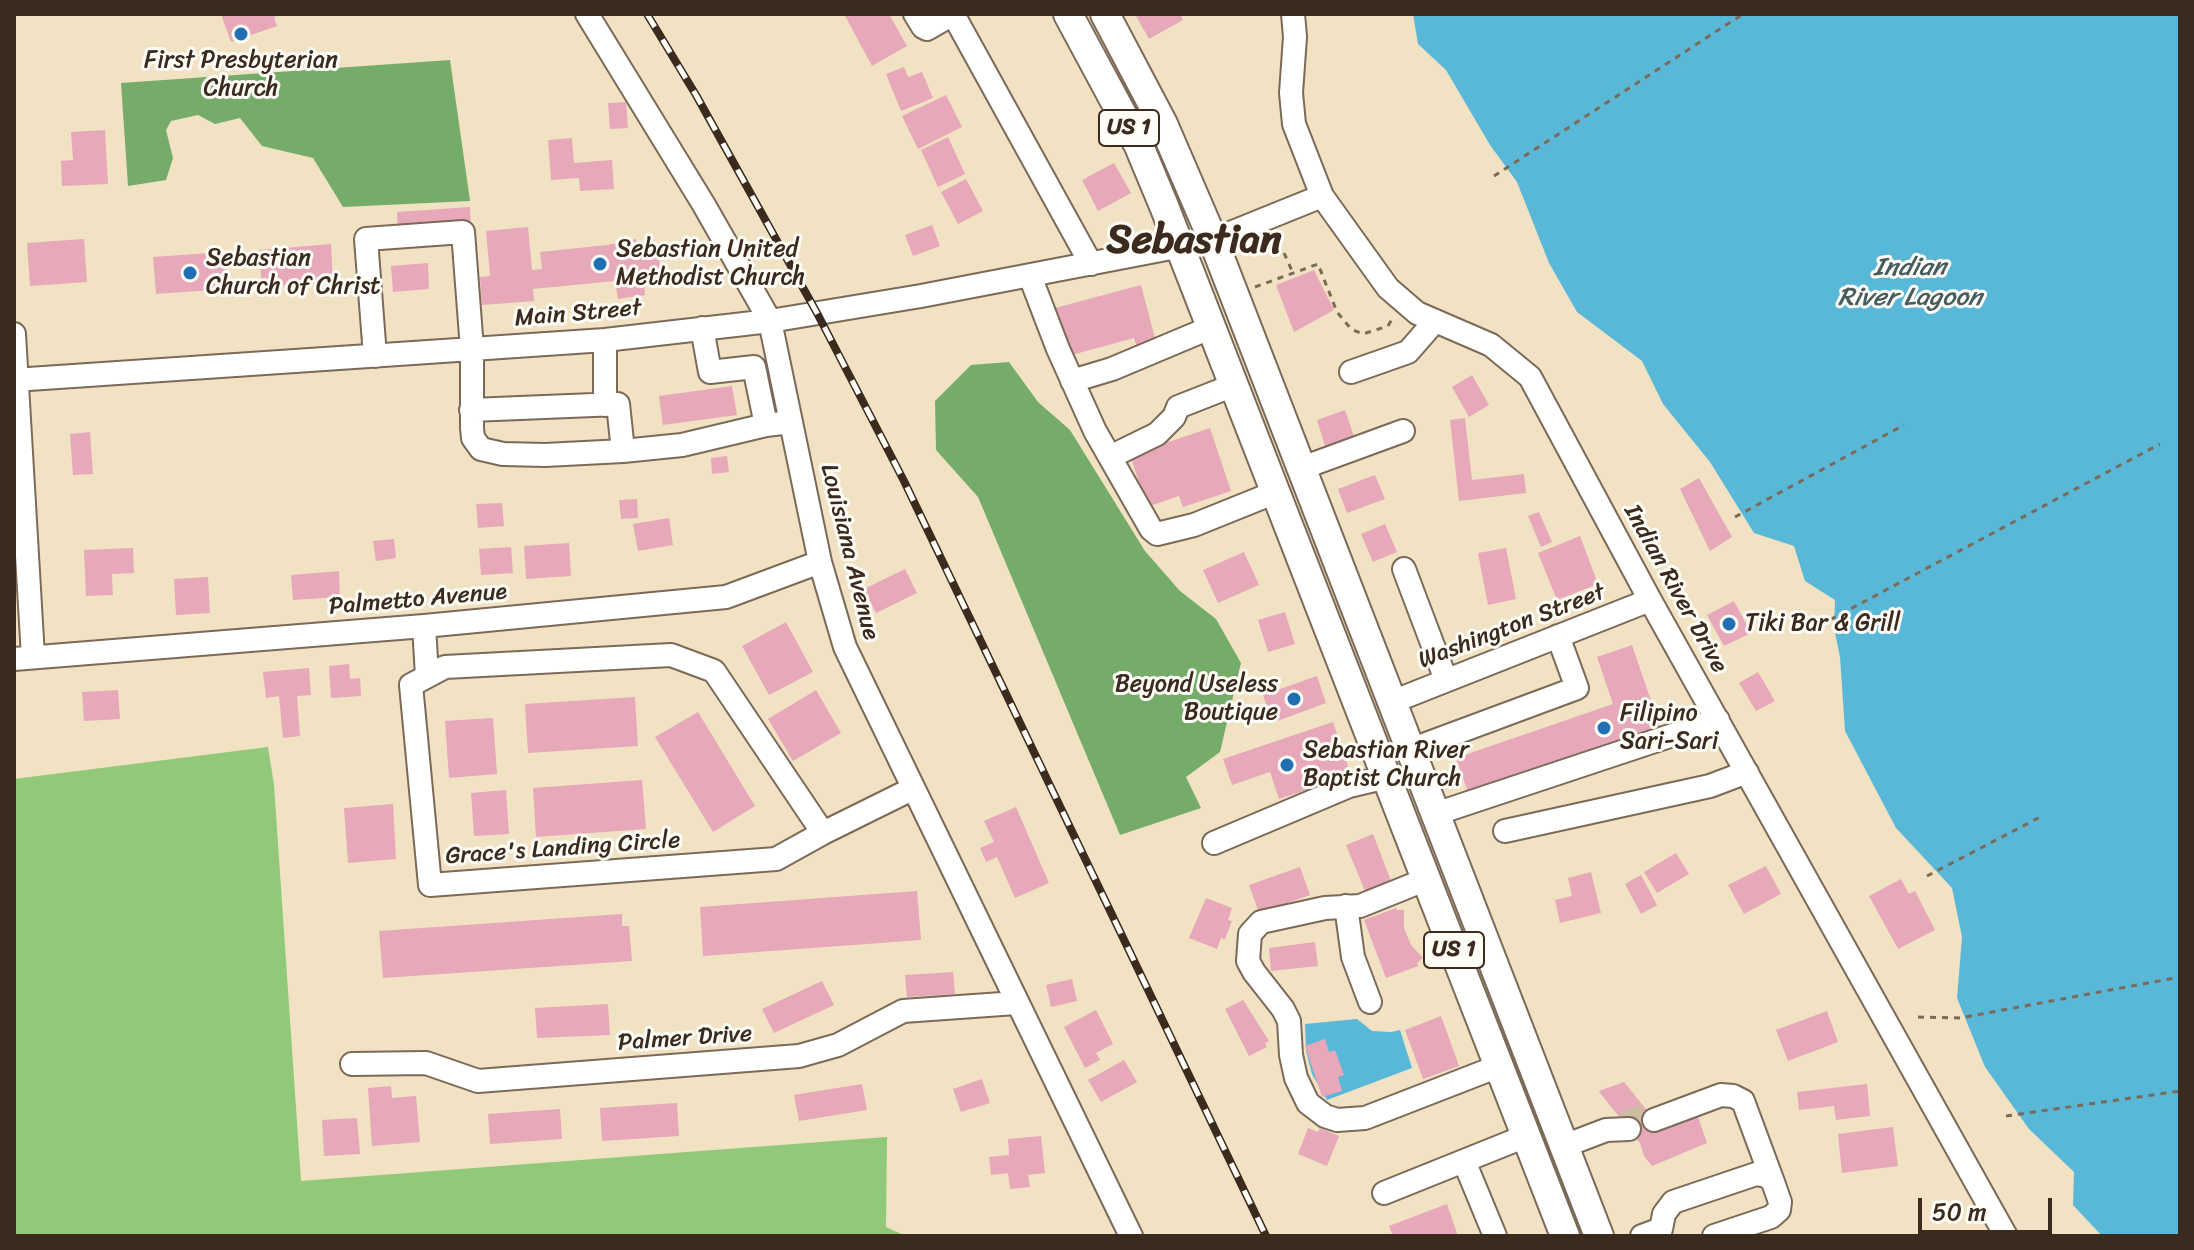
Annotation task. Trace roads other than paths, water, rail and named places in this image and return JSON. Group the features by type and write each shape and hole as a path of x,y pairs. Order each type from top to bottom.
{"main road":[{"name":"US 1","path":"1068,14 1139,146 1180,246 1565,1236"},
{"name":"US 1","path":"1105,14 1163,124 1213,240 1599,1236"},
{"path":"1343,664 1373,693 1392,702"},
{"path":"1387,777 1409,786 1434,811"}],"street":[{"name":"Louisiana Avenue","path":"587,14 704,205 770,321 820,562 845,647 1131,1236"},
{"path":"915,14 927,29 953,14 1091,264"},
{"name":"Indian River Drive","path":"1293,14 1295,37 1291,93 1294,124 1322,196 1388,288 1417,313 1491,345 1530,377 1650,600 2006,1236"},
{"name":"Main Street","path":"16,380 605,340 770,321 1030,276 1213,240 1322,196"},
{"path":"375,356 366,239 463,232 472,349 473,438 481,449 503,454 545,455 623,451 682,445 791,422"},
{"path":"1030,276 1058,349 1095,431 1139,511 1157,534 1194,525 1276,492"},
{"path":"1351,372 1408,352 1435,321"},
{"path":"1072,381 1112,369 1212,327"},
{"path":"702,328 710,372 754,367 766,425"},
{"path":"14,334 24,658"},
{"path":"605,340 605,405"},
{"path":"1110,457 1157,434 1174,417 1178,407 1234,385"},
{"path":"471,410 618,404 623,451"},
{"path":"1302,468 1403,431"},
{"name":"Palmetto Avenue","path":"24,658 424,626 726,597 820,562"},
{"path":"1404,569 1446,680"},
{"name":"Washington Street","path":"1392,702 1650,600"},
{"path":"424,626 427,676 445,667 671,655 714,671 823,833"},
{"path":"1410,750 1577,688 1558,636"},
{"name":"Grace's Landing Circle","path":"427,676 411,685 430,885 776,859 912,789"},
{"path":"1434,811 1718,720"},
{"path":"1505,831 1710,786 1747,772"},
{"path":"1214,843 1349,786 1387,777"},
{"path":"1427,879 1360,906 1325,908 1261,922 1253,929 1248,941 1248,961 1275,996 1289,1021 1296,1078 1308,1103 1325,1116 1337,1120 1365,1118 1499,1066"},
{"path":"1346,906 1353,957 1370,1002"},
{"name":"Palmer Drive","path":"352,1064 426,1063 478,1081 799,1056 838,1045 903,1011 1016,1003"},
{"path":"1652,1117 1721,1095 1743,1101 1780,1202 1779,1210 1771,1217 1714,1236"},
{"path":"1564,1146 1620,1128"},
{"path":"1384,1193 1526,1136"},
{"path":"1464,1161 1495,1236"},
{"path":"1658,1234 1664,1214 1673,1202 1756,1174 1767,1176 1773,1182"}],"water":[{"name":"Indian River Lagoon","path":"1413,14 2180,14 2180,1236 2102,1236 2073,1205 2074,1172 2029,1129 1985,1067 1957,998 1962,937 1952,888 1896,828 1845,731 1840,657 1834,628 1835,600 1805,581 1794,546 1754,533 1710,462 1663,404 1642,361 1577,312 1549,263 1517,182 1490,145 1446,70 1418,44"},
{"path":"1357,1019 1372,1031 1400,1030 1412,1068 1327,1100 1312,1074 1306,1051 1305,1024"}],"tunnel":[{"path":"1624,1123 1649,1113"}],"railway":[{"path":"647,14 696,95 817,313 904,481 1266,1236"}],"place":[{"name":"First Presbyterian Church","path":"241,34"},
{"name":"Sebastian United Methodist Church","path":"600,264"},
{"name":"Sebastian Church of Christ","path":"190,273"},
{"name":"Tiki Bar & Grill","path":"1729,624"},
{"name":"Beyond Useless Boutique","path":"1294,699"},
{"name":"Filipino Sari-Sari","path":"1604,728"},
{"name":"Sebastian River Baptist Church","path":"1287,765"}],"district":[{"name":"Sebastian","path":"1194,242"}]}
